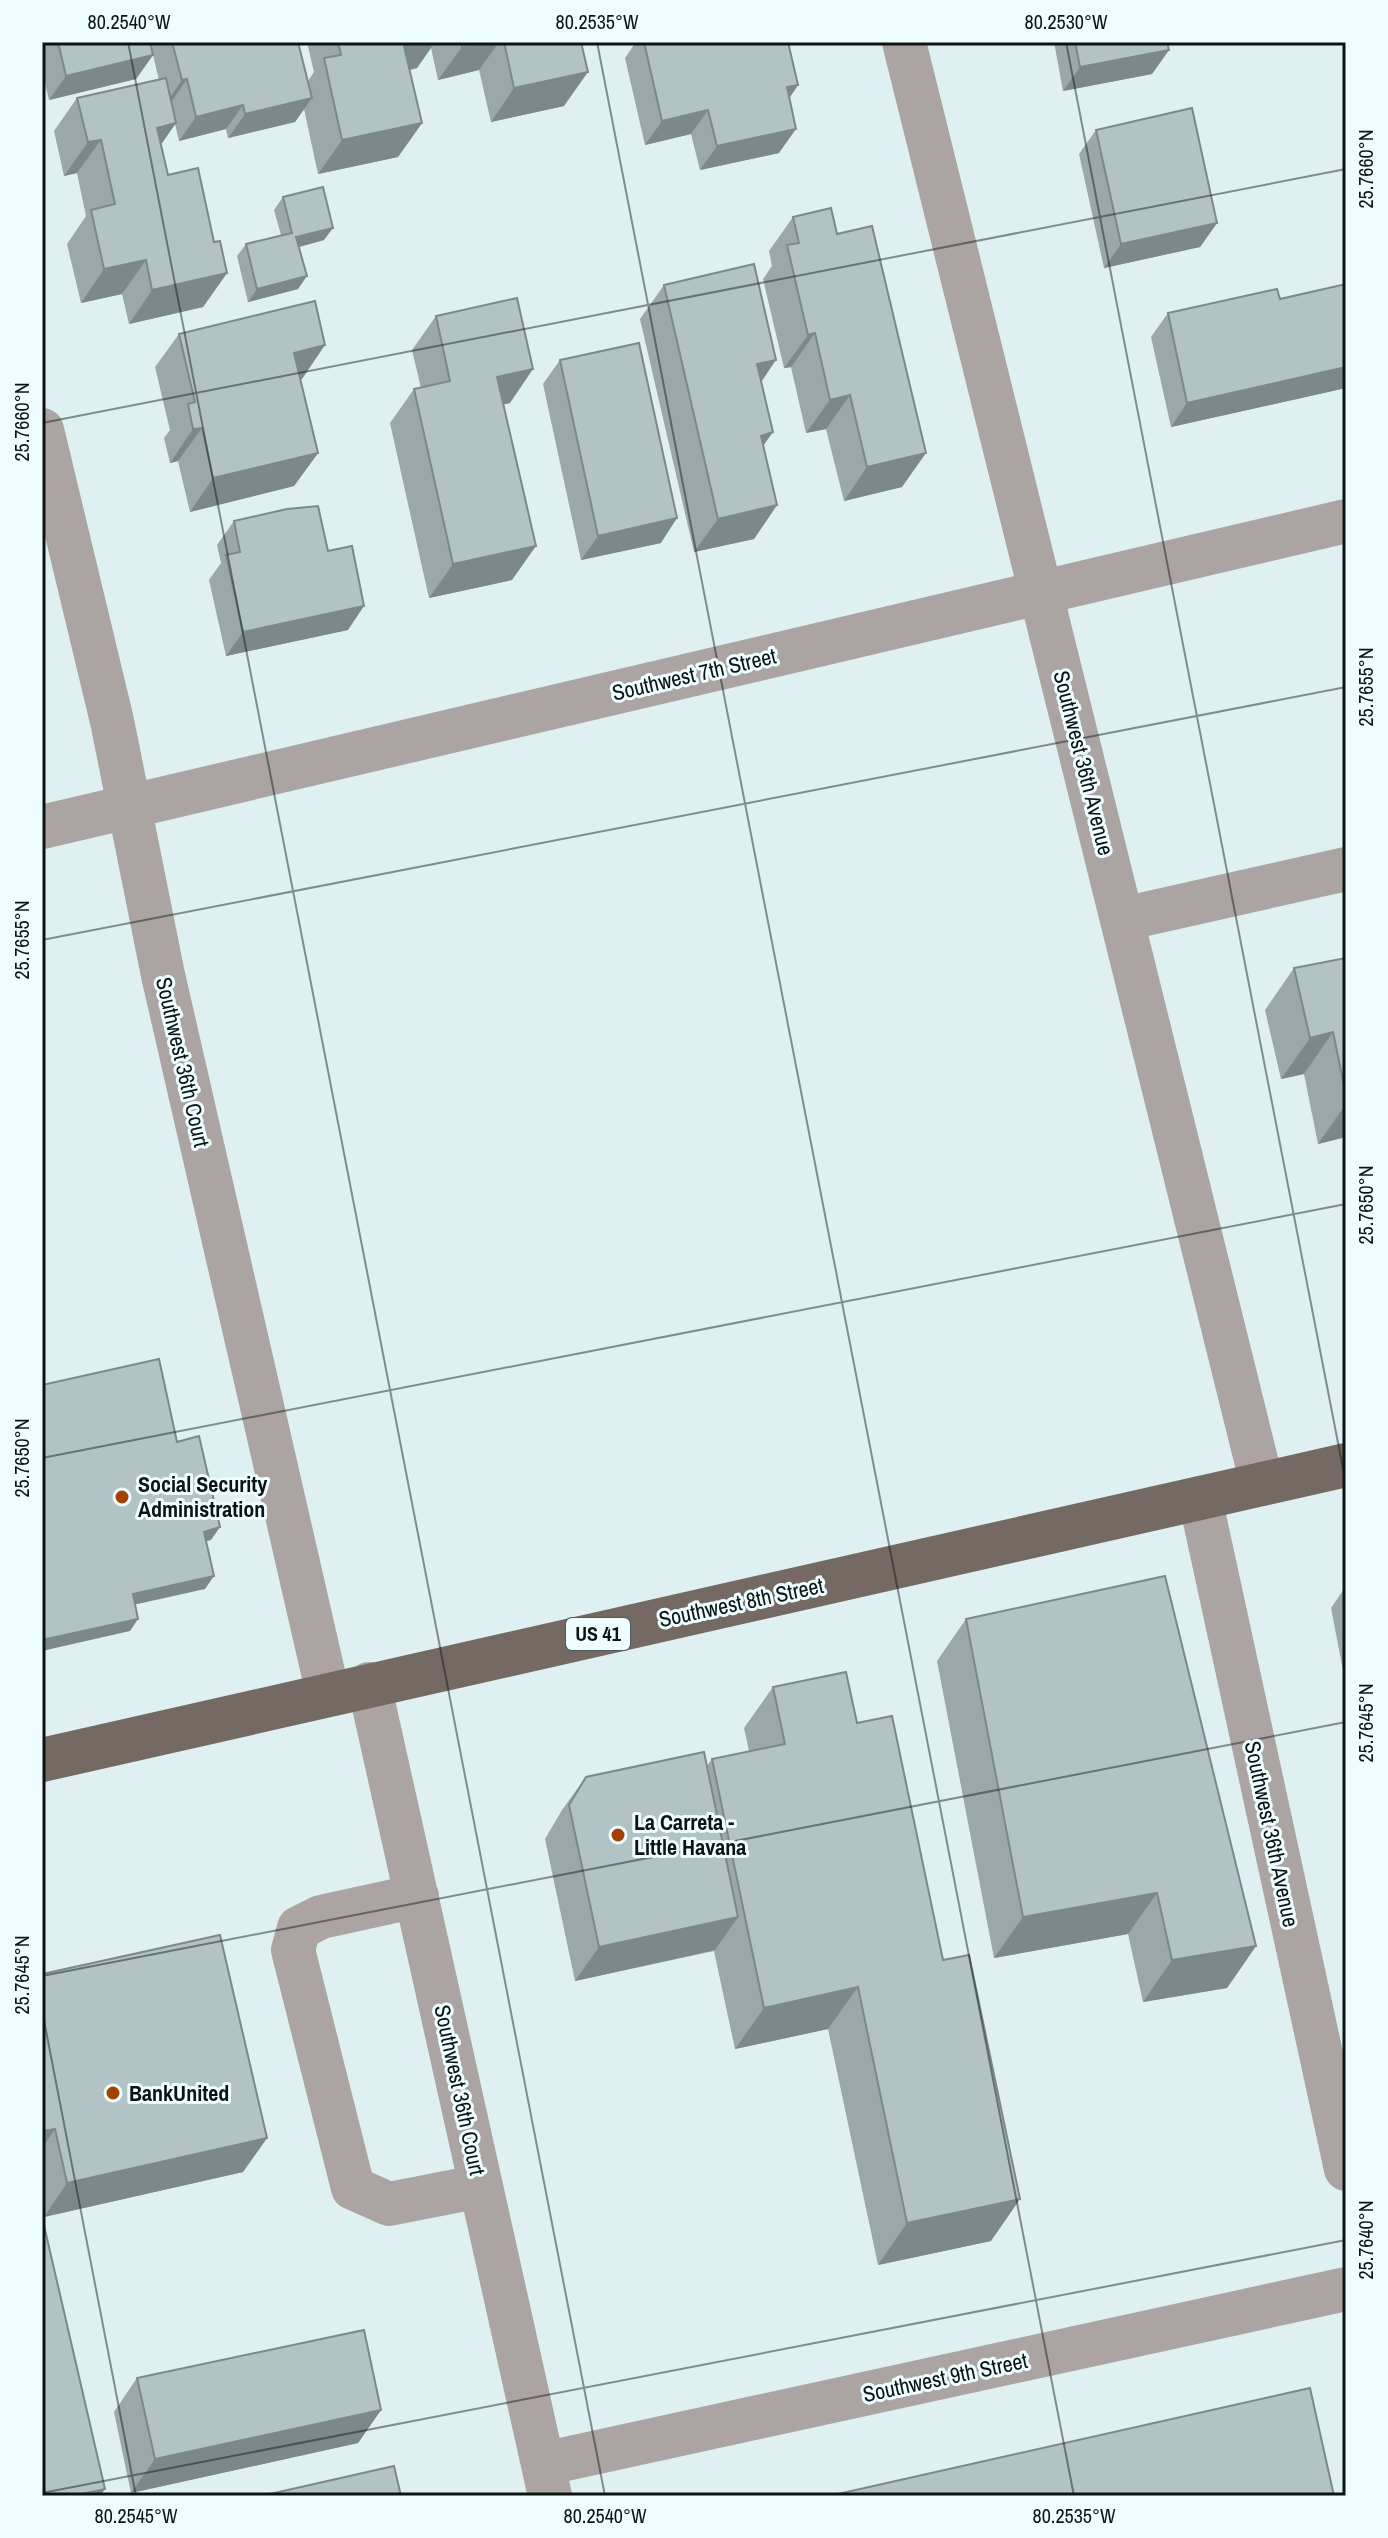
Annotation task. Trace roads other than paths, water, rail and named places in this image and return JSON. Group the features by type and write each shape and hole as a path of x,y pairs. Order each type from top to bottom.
{"main road":[{"name":"Southwest 8th Street","path":"42,1760 1346,1465"}],"street":[{"name":"Southwest 36th Avenue","path":"904,42 1262,1484"},
{"name":"Southwest 36th Court","path":"42,430 112,721 163,975 348,1689 417,1896 546,2480"},
{"name":"Southwest 7th Street","path":"42,827 1346,521"},
{"path":"1123,919 1346,869"},
{"name":"Southwest 36th Avenue","path":"1200,1498 1346,2169"},
{"path":"417,1896 321,1917 299,1928 293,1950 353,2188 389,2204 481,2186"},
{"name":"Southwest 9th Street","path":"546,2480 1346,2289"}],"place":[{"name":"Social Security Administration","path":"122,1497"},
{"name":"La Carreta - Little Havana","path":"618,1835"},
{"name":"BankUnited","path":"113,2093"}]}
